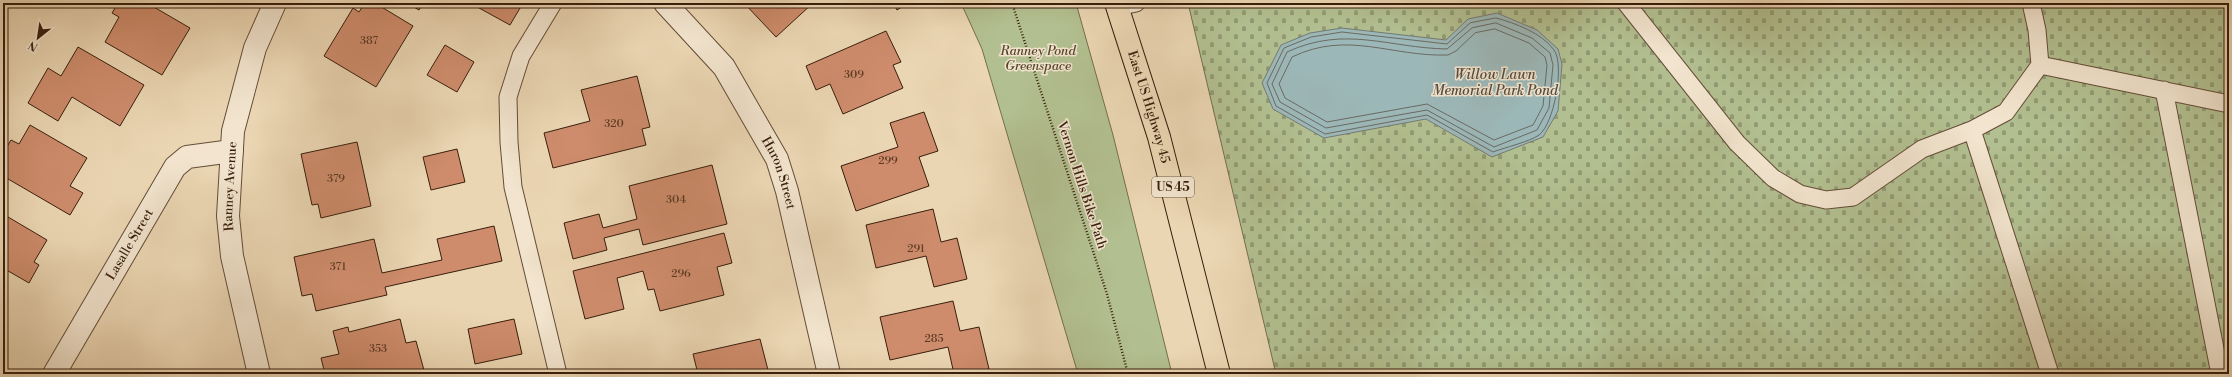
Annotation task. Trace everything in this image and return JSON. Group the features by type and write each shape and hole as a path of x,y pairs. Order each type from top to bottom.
{"main road":[{"name":"East US Highway 45","path":"1123,4 1160,137 1219,374"}],"street":[{"name":"Ranney Avenue","path":"259,374 232,256 228,216 233,131 254,48 275,3"},
{"name":"Huron Street","path":"665,3 724,67 777,159 787,191 829,374"},
{"name":"Lasalle Street","path":"54,374 175,167 187,157 232,151"}],"lane":[{"path":"553,3 521,56 508,97 509,142 513,187 558,374"},
{"path":"1626,3 1737,143 1773,178 1800,194 1826,200 1853,197 1922,149 1972,130 2006,112 2040,65 2037,30 2031,3"},
{"path":"2040,65 2229,104"},
{"path":"2164,90 2220,374"},
{"path":"1972,130 2050,374"}],"path":[{"name":"Vernon Hills Bike Path","path":"1012,3 1106,294 1128,374"}],"green space":[{"name":"Ranney Pond Greenspace","path":"961,3 1076,3 1113,135 1172,374 1078,374 982,49"},
{"path":"1188,3 2229,3 2229,374 1276,374"}],"water":[{"name":"Willow Lawn Memorial Park Pond","path":"1497,13 1537,30 1558,49 1562,64 1558,111 1543,137 1492,157 1426,119 1324,138 1273,109 1262,83 1281,45 1310,33 1342,28 1446,40 1468,19"}],"building":[{"path":"118,3 147,3 190,28 162,75 105,42 119,17 112,13"},
{"path":"365,3 375,3 413,26 376,87 324,56 353,8 359,12"},
{"path":"407,3 423,3 419,10"},
{"path":"470,3 523,3 510,25"},
{"path":"744,3 813,3 776,37"},
{"path":"893,3 908,3 897,10"},
{"path":"886,31 901,62 893,65 903,88 843,114 830,84 816,90 806,66"},
{"path":"445,45 474,62 457,92 427,75"},
{"path":"78,47 144,85 120,126 72,97 58,121 28,103 48,68 61,76"},
{"path":"637,76 650,127 642,129 646,145 553,168 544,133 590,121 581,90"},
{"path":"924,112 938,151 919,157 929,186 856,211 841,166 898,147 890,123"},
{"path":"30,125 87,158 70,186 83,193 70,215 3,176 3,153 11,140 19,144"},
{"path":"357,142 371,206 321,218 318,204 312,205 301,154"},
{"path":"457,149 465,182 431,190 423,157"},
{"path":"712,165 727,224 643,245 639,229 604,238 607,250 573,259 564,223 599,214 603,228 637,219 629,186"},
{"path":"933,209 941,242 957,238 967,279 934,287 926,256 876,268 866,225"},
{"path":"3,214 47,240 34,262 39,265 29,283 3,268"},
{"path":"494,226 502,261 385,287 387,295 316,311 312,294 302,296 294,257 374,239 382,273 442,260 437,239"},
{"path":"724,233 732,263 717,267 724,295 660,311 654,289 648,290 643,271 617,278 624,309 585,319 573,271"},
{"path":"953,301 960,331 979,327 989,369 965,374 954,374 948,347 890,360 880,317"},
{"path":"400,319 406,343 416,341 425,374 325,374 321,358 339,354 333,331 348,327 349,332"},
{"path":"514,319 522,354 475,364 468,329"},
{"path":"760,339 769,374 698,374 693,354"}]}
